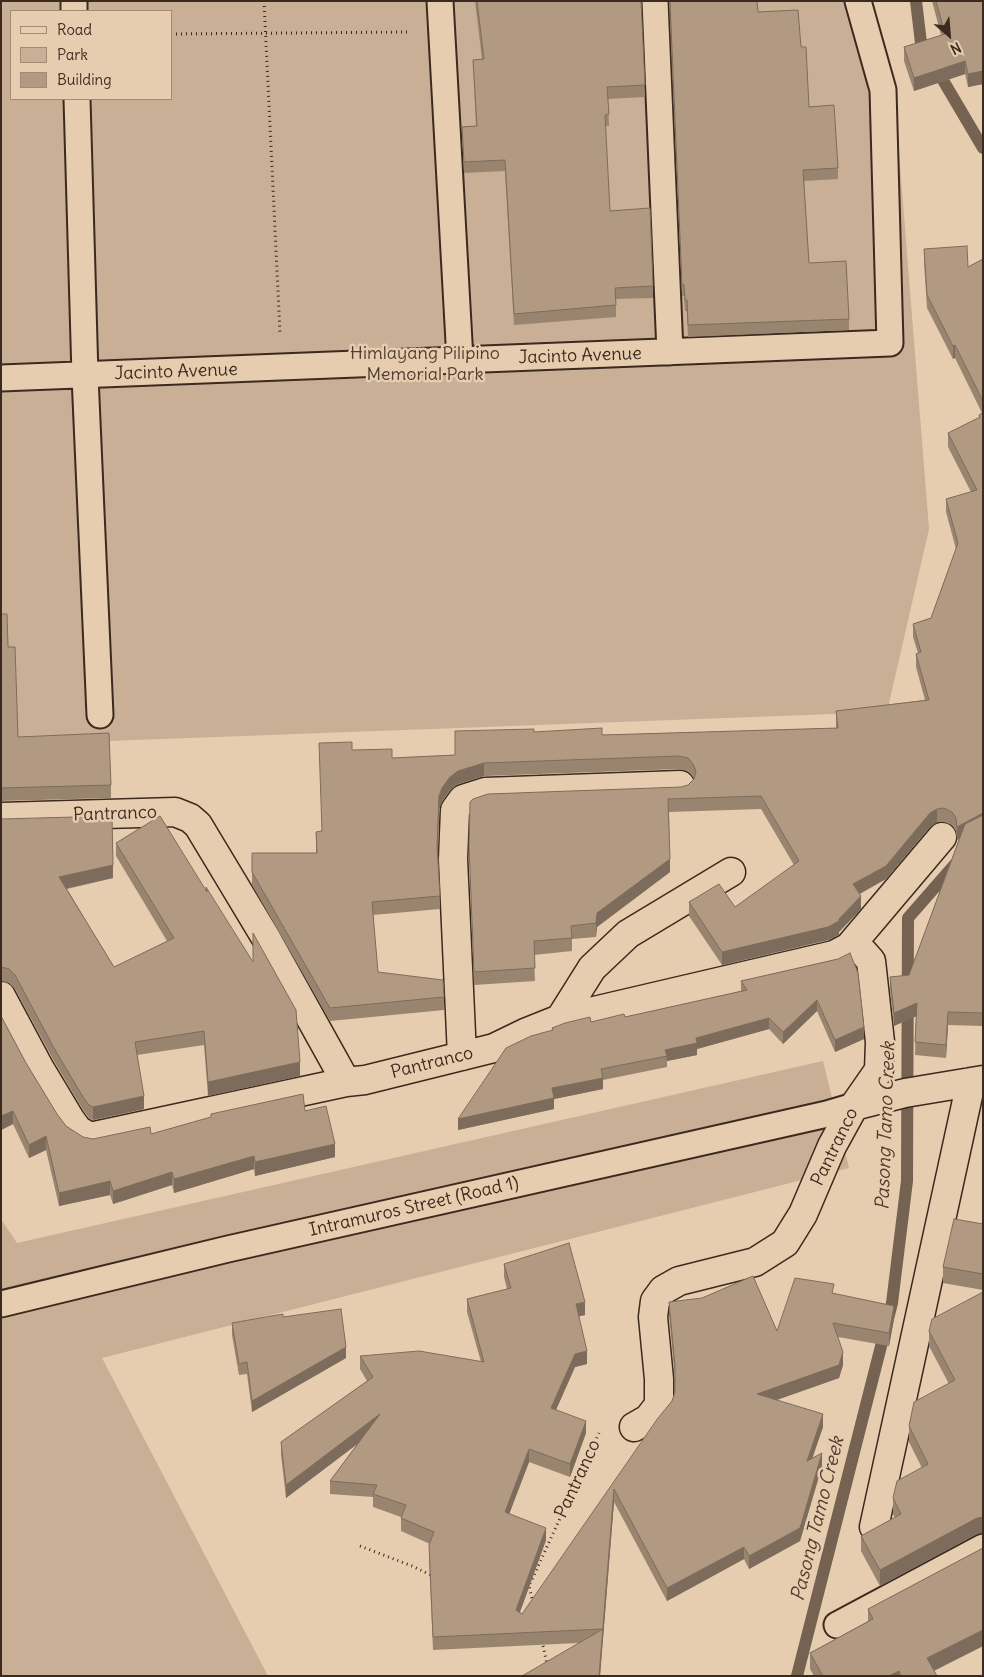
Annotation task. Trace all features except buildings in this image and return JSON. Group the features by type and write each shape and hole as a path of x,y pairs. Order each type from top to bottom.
{"street":[{"path":"462,1056 453,859 455,810 462,799 485,792 680,785"},
{"name":"Pantranco","path":"1,817 175,812 190,818 198,825 266,938 346,1082"},
{"path":"849,947 942,837"},
{"path":"560,1019 592,968 628,934 731,872"},
{"name":"Pantranco","path":"1,996 40,1069 70,1119 78,1130 90,1137 346,1082 365,1080 494,1048 560,1019 834,954 849,947 863,952 871,961 880,1042 879,1070 854,1106 832,1146 803,1214 785,1243 755,1262 679,1281 663,1290 655,1301 653,1317 659,1379 659,1405 648,1420 634,1427"},
{"path":"854,1106 918,1091 977,1081 874,1527"}],"lane":[{"path":"440,1 460,360"},
{"path":"655,1 670,352"},
{"name":"Jacinto Avenue","path":"1,378 890,343 883,90 858,1"},
{"path":"77,100 85,376 100,715"},
{"name":"Intramuros Street (Road 1)","path":"1,1304 228,1249 827,1114 854,1106"},
{"path":"837,1625 983,1547"}],"path":[{"path":"264,1 281,368"},
{"path":"172,34 441,32"},
{"name":"Pantranco","path":"529,1586 600,1432 634,1427"},
{"path":"360,1546 412,1566 438,1579"},
{"path":"520,1586 529,1586 533,1604"},
{"path":"542,1640 548,1667"}],"green space":[{"name":"Himlayang Pilipino Memorial Park","path":"1,1 867,1 894,90 929,529 887,712 1,745"},
{"path":"823,1061 849,1168 102,1358 268,1676 1,1676 1,1219 17,1243"}],"waterway":[{"name":"Pasong Tamo Creek","path":"916,1 921,43 983,148"},
{"name":"Pasong Tamo Creek","path":"797,1676 892,1303 907,1181 908,918 957,862"}]}
